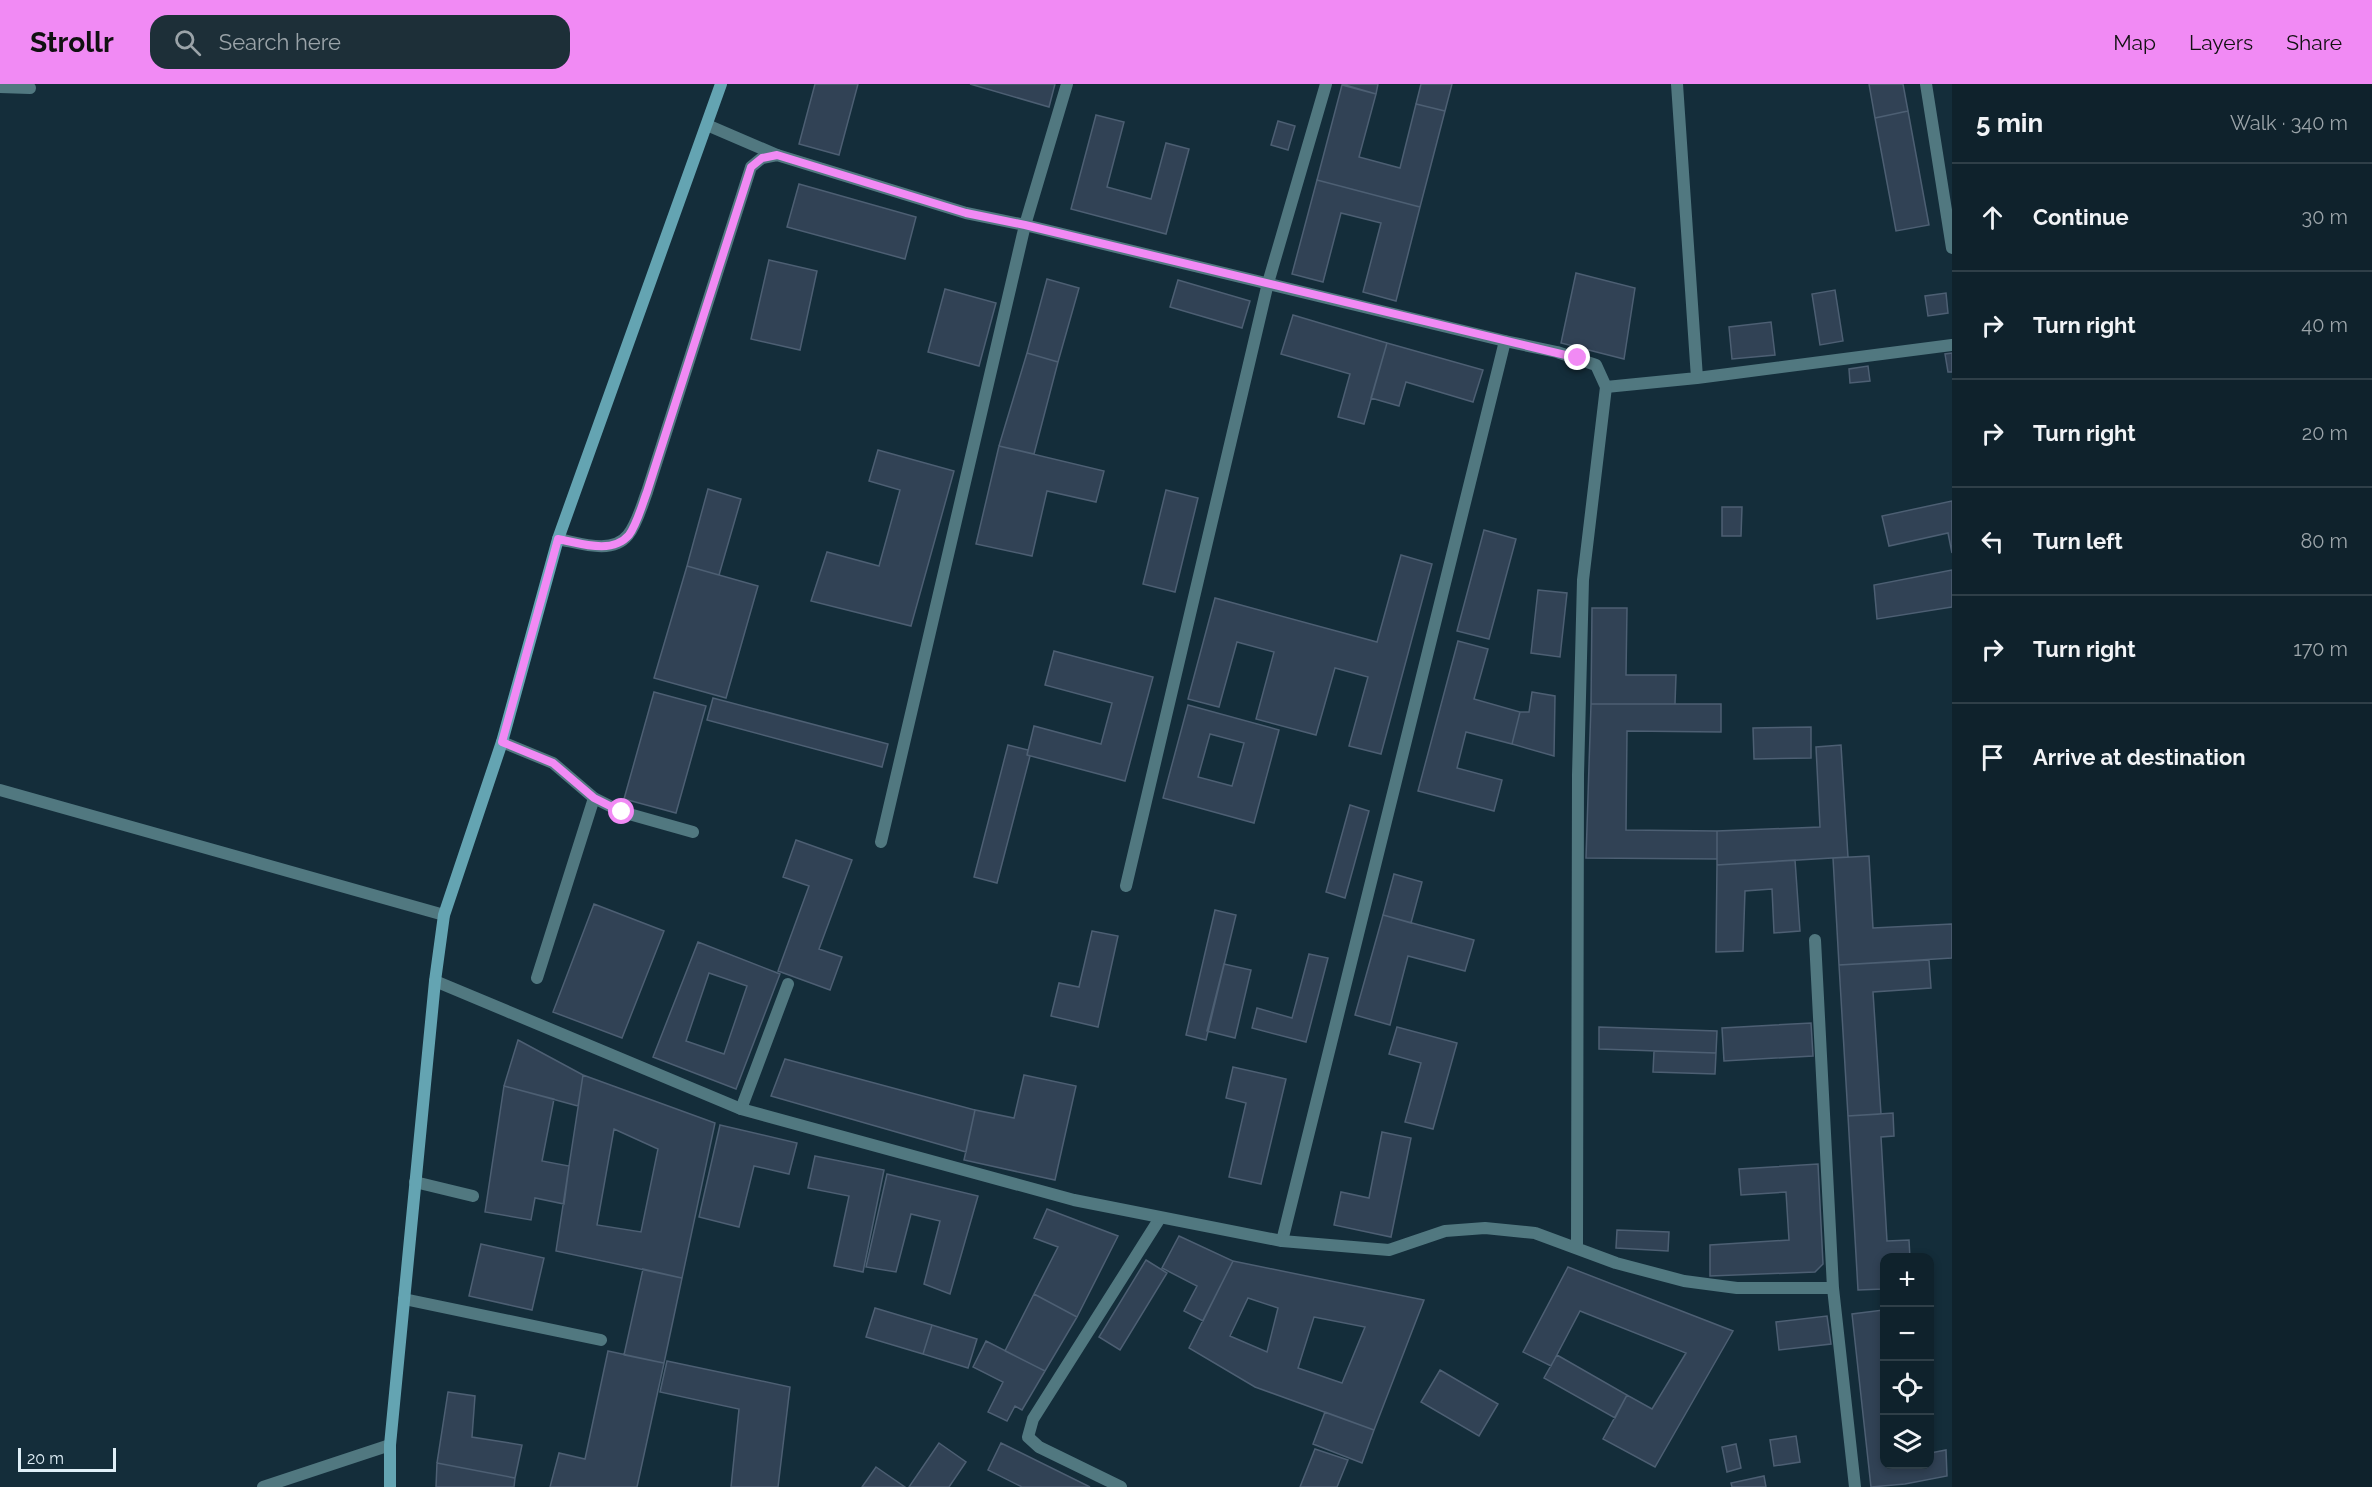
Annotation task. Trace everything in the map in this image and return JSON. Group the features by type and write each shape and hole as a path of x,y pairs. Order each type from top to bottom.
{"main road":[{"path":"390,1487 390,1445 435,981 444,915 502,742 558,539 721,84"}],"street":[{"path":"881,842 1025,225 1067,84"},
{"path":"1126,886 1268,283 1326,84"},
{"path":"1677,84 1697,378"},
{"path":"1926,84 1952,248"},
{"path":"0,87 30,88"},
{"path":"707,125 777,155 966,213 1268,283 1505,342 1557,352 1596,366 1606,387 1583,580 1578,775 1577,1247"},
{"path":"558,539 606,547 618,543 629,534 647,492 751,167 762,158 777,155"},
{"path":"1282,1241 1505,342"},
{"path":"1606,387 1697,378 1952,345"},
{"path":"502,742 553,763 594,798 622,812 693,832"},
{"path":"0,790 444,915"},
{"path":"537,978 594,798"},
{"path":"1815,940 1833,1288 1855,1487"},
{"path":"435,981 741,1109 1074,1200 1282,1241 1389,1250 1445,1232 1485,1228 1535,1233 1616,1263 1684,1281 1737,1288 1833,1288"},
{"path":"741,1109 788,984"},
{"path":"415,1182 473,1196"},
{"path":"1121,1487 1039,1447 1028,1437 1033,1419 1160,1218"},
{"path":"404,1299 601,1340"},
{"path":"263,1487 390,1445"}],"building":[{"path":"815,84 858,84 839,155 799,144"},
{"path":"970,84 1055,84 1049,107"},
{"path":"1342,84 1378,84 1376,94"},
{"path":"1421,84 1452,84 1445,111 1416,104"},
{"path":"1869,84 1903,84 1908,111 1875,118"},
{"path":"1342,85 1376,94 1359,157 1400,168 1416,104 1445,111 1420,207 1317,180"},
{"path":"1908,111 1929,225 1896,231 1875,118"},
{"path":"1096,115 1124,122 1107,187 1151,199 1166,143 1189,149 1166,234 1071,209"},
{"path":"1278,121 1295,126 1288,150 1271,145"},
{"path":"1317,180 1420,207 1396,301 1363,292 1381,223 1341,213 1323,282 1292,274"},
{"path":"799,184 916,217 905,259 787,227"},
{"path":"769,260 817,271 800,350 751,339"},
{"path":"1576,273 1635,288 1624,359 1561,343"},
{"path":"1047,279 1079,288 1058,362 1027,353"},
{"path":"1178,280 1250,301 1242,328 1170,307"},
{"path":"945,289 996,303 979,366 928,352"},
{"path":"1835,290 1843,341 1820,345 1812,294"},
{"path":"1946,293 1948,313 1928,316 1925,296"},
{"path":"1293,315 1387,343 1364,424 1338,417 1350,374 1281,354"},
{"path":"1771,322 1775,355 1732,359 1729,327"},
{"path":"1387,343 1483,370 1473,402 1406,382 1399,406 1371,398"},
{"path":"1027,353 1058,362 1034,454 999,446"},
{"path":"1952,353 1952,372 1948,372 1945,354"},
{"path":"1868,366 1870,381 1850,383 1849,369"},
{"path":"999,446 1104,471 1096,502 1047,491 1032,556 976,544"},
{"path":"878,450 954,471 911,626 811,601 827,552 879,566 900,490 869,481"},
{"path":"708,489 741,499 719,575 687,566"},
{"path":"1166,490 1198,498 1175,592 1143,584"},
{"path":"1952,501 1952,553 1948,533 1889,546 1882,516"},
{"path":"1722,507 1742,507 1741,536 1722,536"},
{"path":"1484,530 1516,539 1489,639 1457,631"},
{"path":"1401,555 1432,564 1381,754 1349,746 1368,677 1335,668 1316,735 1256,719 1274,652 1237,642 1219,707 1188,699 1215,598 1377,642"},
{"path":"687,566 758,586 726,698 654,678"},
{"path":"1952,570 1952,607 1877,619 1874,585"},
{"path":"1538,590 1567,593 1560,657 1531,653"},
{"path":"1592,608 1627,608 1626,675 1676,675 1675,704 1591,704"},
{"path":"1458,641 1488,649 1474,699 1520,712 1512,744 1466,732 1457,768 1502,780 1494,811 1418,791"},
{"path":"1054,651 1153,677 1125,781 1027,755 1034,726 1101,744 1112,703 1045,685"},
{"path":"654,692 706,706 676,813 624,799"},
{"path":"1532,692 1555,696 1554,756 1512,744 1520,712 1529,712"},
{"path":"713,698 888,744 882,767 707,720"},
{"path":"1591,704 1721,704 1721,732 1627,731 1626,830 1717,831 1717,859 1586,858"},
{"path":"1188,705 1279,730 1254,823 1163,798","holes":["1210,734 1244,743 1232,786 1198,777"]},
{"path":"1811,727 1811,758 1754,759 1753,728"},
{"path":"1008,745 1028,750 1027,755 1030,756 997,883 974,877"},
{"path":"1841,745 1848,857 1717,865 1717,831 1820,827 1816,747"},
{"path":"1350,805 1369,811 1345,898 1326,892"},
{"path":"796,840 852,860 819,949 842,957 830,990 778,971 809,886 783,877"},
{"path":"1869,856 1873,928 1952,924 1952,958 1839,965 1833,858"},
{"path":"1795,860 1800,931 1774,933 1772,889 1745,891 1743,951 1716,952 1717,865"},
{"path":"1394,874 1422,882 1411,923 1383,915"},
{"path":"594,904 664,931 622,1038 553,1012"},
{"path":"1215,910 1236,915 1206,1040 1186,1035"},
{"path":"1383,915 1474,940 1465,971 1408,956 1390,1025 1355,1015"},
{"path":"1092,931 1118,936 1098,1027 1051,1016 1059,983 1079,987"},
{"path":"698,942 780,974 736,1089 653,1057","holes":["709,973 747,986 724,1054 686,1041"]},
{"path":"1309,954 1328,958 1306,1042 1252,1028 1257,1008 1292,1018"},
{"path":"1929,960 1931,988 1873,992 1881,1114 1848,1116 1839,965"},
{"path":"1224,964 1251,970 1235,1038 1207,1031"},
{"path":"1811,1023 1813,1056 1724,1061 1722,1028"},
{"path":"1397,1027 1457,1043 1433,1129 1405,1122 1421,1063 1389,1054"},
{"path":"1599,1027 1717,1031 1716,1053 1599,1049"},
{"path":"518,1040 583,1075 578,1106 504,1086"},
{"path":"1654,1051 1716,1053 1715,1074 1653,1072"},
{"path":"785,1059 975,1110 966,1152 771,1096"},
{"path":"1233,1067 1286,1079 1261,1184 1229,1177 1246,1103 1226,1098"},
{"path":"583,1075 715,1123 682,1278 556,1251","holes":["614,1129 658,1149 641,1232 597,1225"]},
{"path":"1024,1075 1076,1086 1055,1180 964,1160 975,1110 1014,1118"},
{"path":"504,1086 554,1099 542,1161 569,1166 564,1204 535,1198 531,1220 485,1212"},
{"path":"1893,1113 1894,1136 1881,1137 1887,1241 1909,1240 1910,1253 1880,1253 1880,1289 1858,1290 1848,1116"},
{"path":"720,1125 797,1143 789,1174 754,1166 739,1227 699,1217"},
{"path":"1382,1132 1411,1138 1391,1237 1334,1225 1341,1192 1369,1198"},
{"path":"815,1156 884,1170 863,1272 834,1266 849,1196 808,1188"},
{"path":"1818,1164 1823,1264 1815,1272 1710,1276 1710,1245 1789,1240 1786,1192 1741,1195 1739,1169"},
{"path":"887,1174 978,1196 950,1294 924,1284 940,1221 911,1214 896,1272 866,1267"},
{"path":"1047,1209 1118,1236 1077,1317 1034,1294 1058,1247 1034,1238"},
{"path":"1617,1230 1669,1232 1668,1251 1616,1248"},
{"path":"1179,1236 1233,1261 1203,1321 1184,1311 1197,1286 1162,1268"},
{"path":"481,1244 544,1258 532,1310 469,1296"},
{"path":"1146,1260 1167,1273 1120,1350 1099,1337"},
{"path":"1233,1261 1424,1300 1374,1430 1255,1387 1189,1348","holes":["1248,1298 1278,1308 1267,1352 1230,1336","1314,1317 1365,1327 1342,1383 1298,1368"]},
{"path":"1568,1267 1733,1331 1655,1467 1603,1439 1627,1395 1652,1409 1686,1353 1580,1311 1551,1366 1523,1352"},
{"path":"643,1269 682,1278 664,1363 624,1355"},
{"path":"1034,1294 1077,1317 1045,1371 1005,1351"},
{"path":"875,1308 932,1325 923,1354 866,1337"},
{"path":"1880,1310 1880,1469 1934,1469 1934,1452 1946,1450 1947,1476 1905,1484 1871,1487 1852,1314"},
{"path":"1827,1316 1831,1344 1779,1350 1776,1322"},
{"path":"932,1325 977,1339 968,1368 923,1354"},
{"path":"986,1341 1045,1371 1022,1410 1015,1406 1007,1421 988,1412 1003,1382 973,1367"},
{"path":"608,1351 664,1363 637,1487 550,1487 559,1453 585,1459"},
{"path":"1557,1355 1627,1395 1615,1418 1544,1378"},
{"path":"667,1361 790,1387 778,1487 731,1487 739,1409 660,1392"},
{"path":"1440,1370 1498,1404 1479,1436 1421,1402"},
{"path":"448,1392 475,1396 472,1437 522,1445 515,1478 437,1463"},
{"path":"1325,1412 1374,1430 1362,1463 1313,1444"},
{"path":"1796,1436 1800,1462 1774,1466 1770,1440"},
{"path":"939,1443 966,1462 949,1487 909,1487"},
{"path":"1001,1443 1090,1487 1022,1487 988,1470"},
{"path":"1736,1444 1741,1468 1727,1472 1722,1447"},
{"path":"1315,1449 1348,1460 1337,1487 1300,1487"},
{"path":"437,1463 515,1478 514,1487 436,1487"},
{"path":"876,1467 905,1487 862,1487"},
{"path":"1764,1476 1766,1487 1732,1487 1731,1483"}],"route":[{"path":"622,812 594,798 553,763 502,742 558,539 606,547 618,543 629,534 647,492 751,167 762,158 777,155 966,213 1025,225 1578,358"}]}
